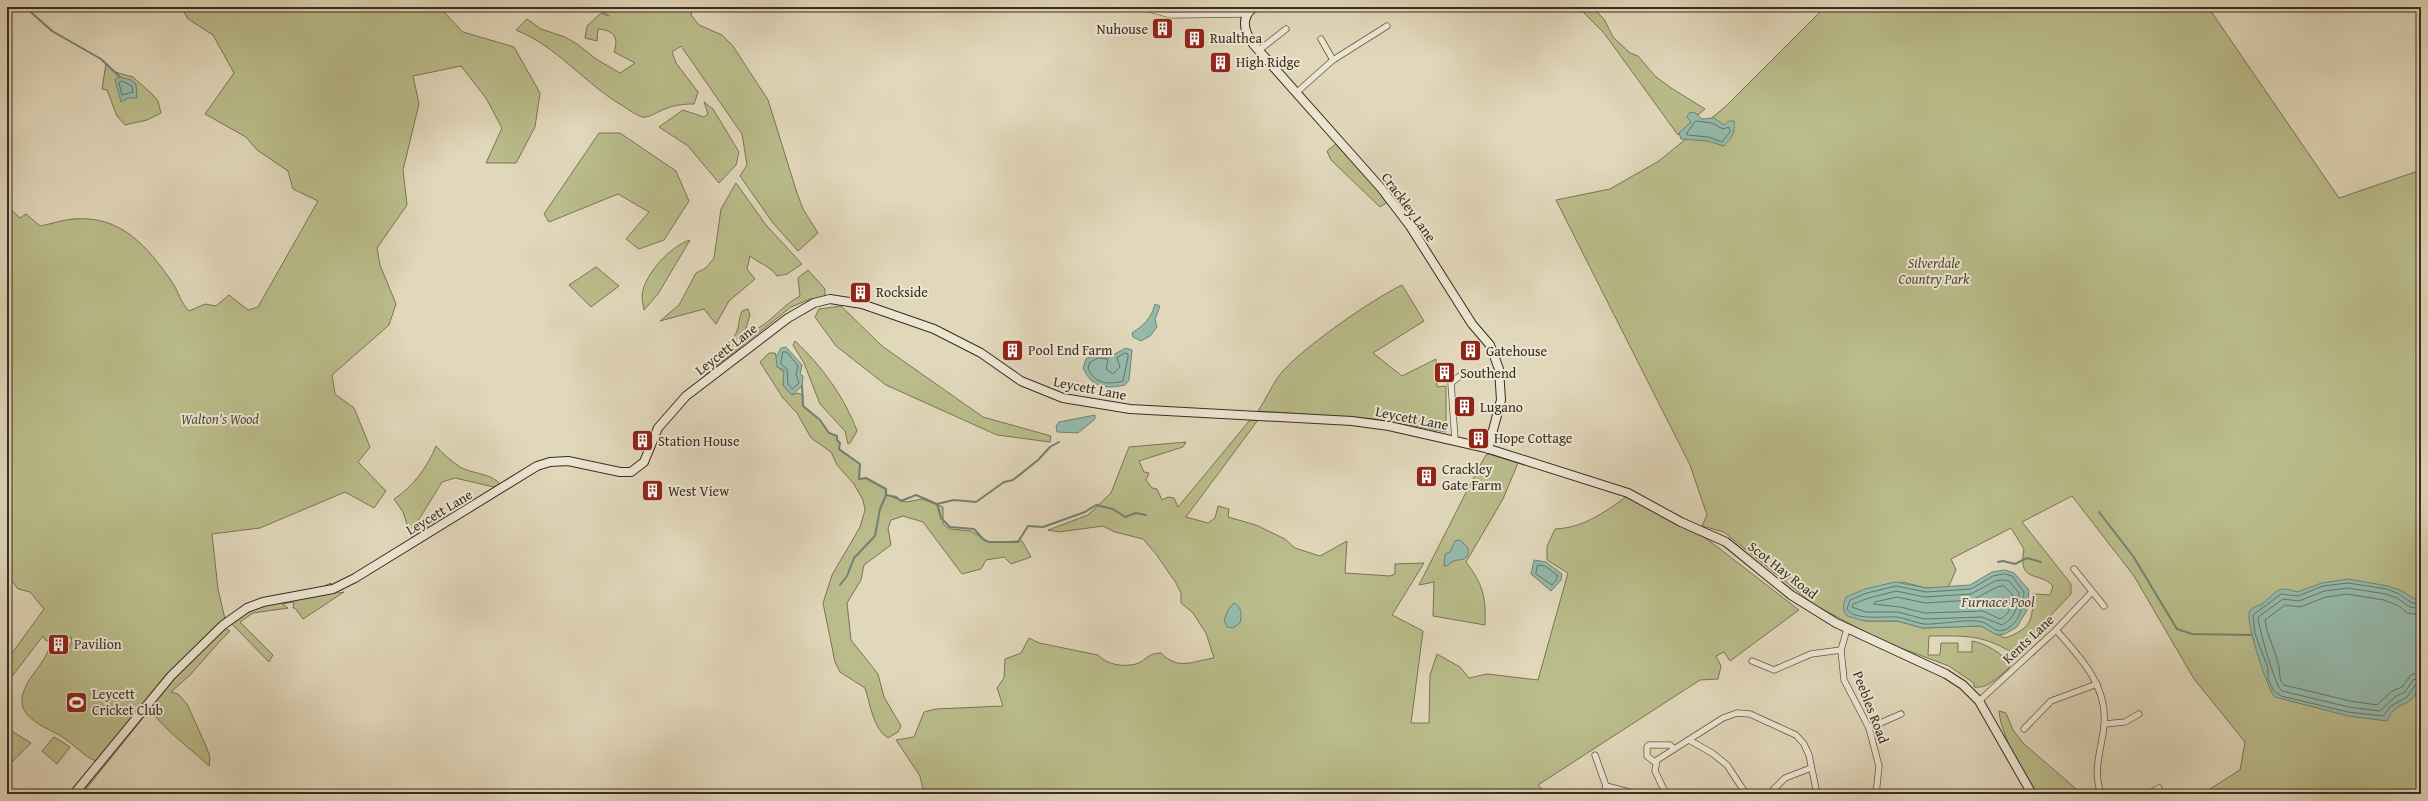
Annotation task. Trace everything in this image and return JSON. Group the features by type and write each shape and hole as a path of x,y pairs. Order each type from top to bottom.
{"street":[{"path":"1142,7 1171,15 1246,14 1253,7"},
{"name":"Crackley Lane","path":"1246,14 1244,24 1246,34 1258,51 1344,144 1410,226 1472,324 1490,346 1499,369 1501,400 1487,449"},
{"path":"1296,93 1333,60 1387,26"},
{"path":"1258,51 1286,29"},
{"path":"1321,39 1333,60"},
{"name":"Leycett Lane","path":"74,794 171,676 223,624 247,608 263,602 333,589 355,578 537,466 550,462 568,460 620,472 631,472 644,462 658,428 686,396 788,318 814,303 830,299 894,313 934,329 981,353 1021,381 1063,398 1130,409 1352,421 1455,440 1487,449"},
{"path":"1455,440 1451,383 1465,372"},
{"name":"Scot Hay Road","path":"1487,449 1628,493 1680,522 1726,542 1791,595 1847,629 1946,674 1963,685 1979,701 2032,794"},
{"path":"2074,569 2104,606"},
{"name":"Kents Lane","path":"1979,701 2056,630 2092,592"},
{"name":"Peebles Road","path":"1847,629 1841,650 1844,680 1868,728 1879,766 1876,794"},
{"path":"2056,630 2087,665 2097,684 2102,701 2105,724 2097,756 2097,779 2101,794"},
{"path":"1752,661 1774,670 1811,654 1841,650"},
{"path":"2024,729 2051,701 2097,684"},
{"path":"1665,794 1655,772 1657,761 1723,718 1737,713 1750,714 1796,735 1810,754 1811,768 1817,794"},
{"path":"1868,728 1901,714"},
{"path":"2105,724 2125,722 2139,714"},
{"path":"1689,740 1712,753 1727,765 1746,794"},
{"path":"1657,761 1647,756 1647,747 1649,745 1670,745 1674,749"},
{"path":"1595,755 1606,786 1604,794"},
{"path":"1769,794 1785,778 1811,768"},
{"path":"1606,786 1637,794"},
{"path":"2148,794 2159,788"}],"green space":[{"name":"Walton's Wood","path":"181,7 439,7 463,32 514,47 540,93 535,127 516,163 486,163 502,128 486,98 461,66 413,76 419,104 403,170 407,205 377,248 380,265 396,304 389,325 332,375 335,394 354,408 370,447 358,462 386,491 374,508 345,492 260,528 212,534 218,589 225,619 260,601 283,594 322,587 331,583 338,593 344,592 303,619 295,608 293,608 294,602 282,604 288,608 253,613 240,622 273,655 269,662 231,623 225,628 230,631 190,675 171,692 178,694 187,704 210,757 209,766 160,722 154,715 151,708 82,794 69,794 96,761 88,757 61,736 33,720 23,707 22,698 25,688 48,651 70,647 70,644 72,643 71,637 46,641 43,636 7,683 7,660 44,609 30,592 18,589 7,575 7,206 20,218 26,214 40,226 73,219 90,219 105,222 119,228 142,245 153,256 172,282 189,311 205,304 216,306 229,295 248,310 258,307 318,201 293,189 288,171 257,150 246,137 205,114 234,73 213,35 188,19"},
{"path":"595,7 693,7 691,15 699,25 722,35 733,46 768,100 803,209 818,233 798,251 773,223 740,176 747,165 742,134 681,46 672,52 676,63 698,92 694,104 675,106 644,117 635,114 609,97 545,46 516,30 527,19 541,29 565,37 577,44 596,59 620,73 635,63 614,52 616,43 614,36 611,33 598,29 597,41 585,38 587,26 601,13 609,16"},
{"path":"1586,7 1592,7 1604,19 1613,37 1630,53 1638,56 1655,76 1671,88 1705,109 1698,115 1694,113 1691,122 1678,135 1604,33 1583,12"},
{"name":"Silverdale Country Park","path":"1825,7 2208,7 2339,198 2421,170 2421,794 2202,794 2240,770 2245,742 2194,679 2134,576 2072,496 2022,522 2071,584 2071,594 2014,654 2003,647 1983,640 1964,636 1929,636 1928,655 1940,655 1941,643 1958,643 1958,652 1972,652 1972,641 1999,653 2007,661 2010,665 2008,669 1988,685 1979,687 1974,687 1974,683 1949,666 1882,641 1813,604 1724,532 1702,526 1707,515 1690,465 1556,200 1610,189 1659,161 1725,107","holes":["2011,528 2024,549 2023,560 2024,567 2027,572 2053,586 2050,595 2033,594 2032,611 2029,622 2020,631 2005,638 1981,626 1923,628 1897,621 1865,621 1846,597 1902,582 1926,588 1948,588 1956,570 1951,559"]},
{"path":"106,63 115,72 133,77 153,95 158,101 161,113 147,120 125,125 117,116 107,90 102,89"},
{"path":"704,102 713,109 739,152 736,165 719,183 688,146 659,127 683,110 704,117 708,114"},
{"path":"599,133 620,133 676,171 689,201 664,240 639,249 626,239 649,212 618,194 549,222 544,214"},
{"path":"1337,143 1388,202 1380,207 1331,160 1327,151"},
{"path":"736,183 766,225 802,264 787,274 777,276 768,267 750,256 747,269 755,279 729,301 716,324 704,309 660,321 679,305 696,273 706,268 714,258 721,209"},
{"path":"690,240 658,294 644,310 642,292 655,267 668,253"},
{"path":"596,267 619,286 591,307 569,285"},
{"path":"808,270 825,289 825,298 810,299 791,307 705,375 704,372 707,367 735,335 742,311 748,309 750,315 744,334 760,327 786,305 800,296 798,278"},
{"path":"1402,285 1424,321 1373,353 1402,376 1436,359 1437,387 1446,386 1446,432 1375,419 1258,411 1279,376 1292,361 1356,312"},
{"path":"841,306 882,346 983,417 1051,436 1050,442 997,435 886,385 836,346 815,317 819,309"},
{"path":"795,341 823,371 846,406 857,431 850,443 848,444 845,431 820,404 804,363 793,345"},
{"path":"769,353 775,353 780,369 785,373 783,385 792,395 797,393 803,395 803,406 820,420 829,433 837,436 837,440 840,443 839,450 860,464 859,479 866,478 886,489 887,495 906,502 922,499 943,507 943,524 950,529 971,531 989,542 1022,541 1031,557 1011,564 1004,557 986,560 981,569 962,574 923,522 903,516 891,520 888,528 891,545 864,565 861,580 847,603 851,640 878,674 884,697 901,726 898,732 888,738 883,734 875,722 865,688 840,672 835,662 823,603 832,575 860,527 865,510 863,500 854,484 837,465 831,452 811,438 797,413 783,398 760,362"},
{"path":"1250,420 1258,420 1186,517 1208,523 1215,518 1218,506 1229,509 1228,517 1256,525 1285,539 1295,548 1320,556 1347,541 1345,573 1390,576 1395,574 1395,564 1424,563 1392,615 1423,631 1411,723 1429,723 1430,675 1437,654 1460,667 1469,678 1487,674 1538,680 1568,573 1547,560 1547,546 1555,529 1584,523 1601,514 1626,497 1707,539 1799,610 1730,661 1724,652 1716,656 1721,666 1718,679 1700,680 1538,785 1547,794 924,794 920,776 896,740 914,737 924,712 936,709 1003,706 997,688 1004,678 1005,659 1021,653 1029,638 1039,643 1098,655 1106,661 1121,665 1136,664 1156,653 1161,653 1168,659 1180,663 1214,658 1206,633 1193,613 1181,603 1181,593 1176,583 1156,554 1143,539 1115,532 1103,526 1059,532 1048,530 1088,515 1111,493 1129,447 1186,442 1183,447 1139,461 1144,472 1149,473 1146,480 1152,488 1157,489 1162,500 1168,497 1174,498 1178,507"},
{"path":"436,446 460,467 492,478 500,484 494,487 455,478 442,482 418,521 428,523 435,518 437,523 412,539 403,512 394,499 419,476 429,461"},
{"path":"1489,454 1518,463 1503,499 1466,562 1480,584 1485,606 1485,625 1433,616 1434,582 1419,585 1478,469 1486,455"},
{"path":"1999,711 2006,713 2013,730 2023,743 2082,794 2037,794 2011,755"},
{"path":"7,728 31,743 7,767"},
{"path":"54,737 70,747 57,764 42,751"}],"water":[{"path":"120,77 131,80 136,84 137,98 128,98 121,102 115,79"},
{"path":"1694,112 1702,119 1714,118 1724,125 1729,121 1734,121 1734,129 1729,141 1724,146 1707,141 1681,139 1679,133 1691,122 1687,117 1689,113"},
{"path":"1155,304 1160,306 1155,319 1157,327 1150,336 1141,341 1133,337 1132,333 1146,321"},
{"path":"786,347 802,365 800,374 803,376 802,386 792,395 783,385 784,370 777,367 776,357 781,348"},
{"path":"1126,348 1132,350 1129,380 1125,385 1112,387 1100,386 1091,380 1087,375 1083,368 1086,359 1097,354 1113,355"},
{"path":"1095,415 1095,419 1078,433 1057,432 1056,426 1059,422"},
{"path":"1460,540 1468,548 1468,555 1464,559 1453,561 1447,566 1444,566 1445,554 1450,552 1455,541"},
{"path":"1534,560 1546,562 1562,574 1561,580 1551,591 1531,574"},
{"name":"Furnace Pool","path":"2005,570 2014,573 2029,590 2027,610 2017,627 2005,634 1997,635 1981,626 1923,628 1897,621 1865,621 1847,616 1845,614 1844,605 1846,597 1865,589 1895,582 1926,588 1970,585 1992,572"},
{"path":"2348,579 2388,586 2400,590 2421,603 2422,665 2418,688 2412,699 2397,708 2390,715 2387,721 2348,716 2275,697 2263,671 2251,631 2249,621 2250,610 2262,604 2279,590 2286,589 2297,592 2322,583"},
{"path":"1234,603 1240,609 1241,617 1240,623 1233,628 1227,627 1224,621 1228,610"}],"waterway":[{"path":"25,7 52,31 101,59 120,77"},
{"path":"802,386 803,406 820,420 829,433 837,436 837,440 840,443 839,449 860,464 859,479 866,478 886,489 886,495 896,497 901,501 916,495 937,504 941,518 950,527 974,529 984,540 989,542 1018,542 1028,526 1043,527 1085,512 1096,505 1113,509 1125,517 1136,513 1146,515"},
{"path":"937,504 954,500 976,502 1004,482 1013,480 1038,460 1050,447 1059,442"},
{"path":"840,585 847,576 854,558 875,536 880,509 886,495"},
{"path":"2099,512 2133,556 2177,629 2192,634 2251,635"},
{"path":"1998,562 2003,561 2015,564 2027,558 2041,562"}],"place":[{"name":"Nuhouse","path":"1163,29"},
{"name":"Rualthea","path":"1195,38"},
{"name":"High Ridge","path":"1221,62"},
{"name":"Rockside","path":"861,292"},
{"name":"Pool End Farm","path":"1013,350"},
{"name":"Gatehouse","path":"1471,351"},
{"name":"Southend","path":"1444,373"},
{"name":"Lugano","path":"1465,407"},
{"name":"Hope Cottage","path":"1479,438"},
{"name":"Station House","path":"642,441"},
{"name":"Crackley Gate Farm","path":"1426,477"},
{"name":"West View","path":"653,491"},
{"name":"Pavilion","path":"59,644"},
{"name":"Leycett Cricket Club","path":"77,702"}]}
